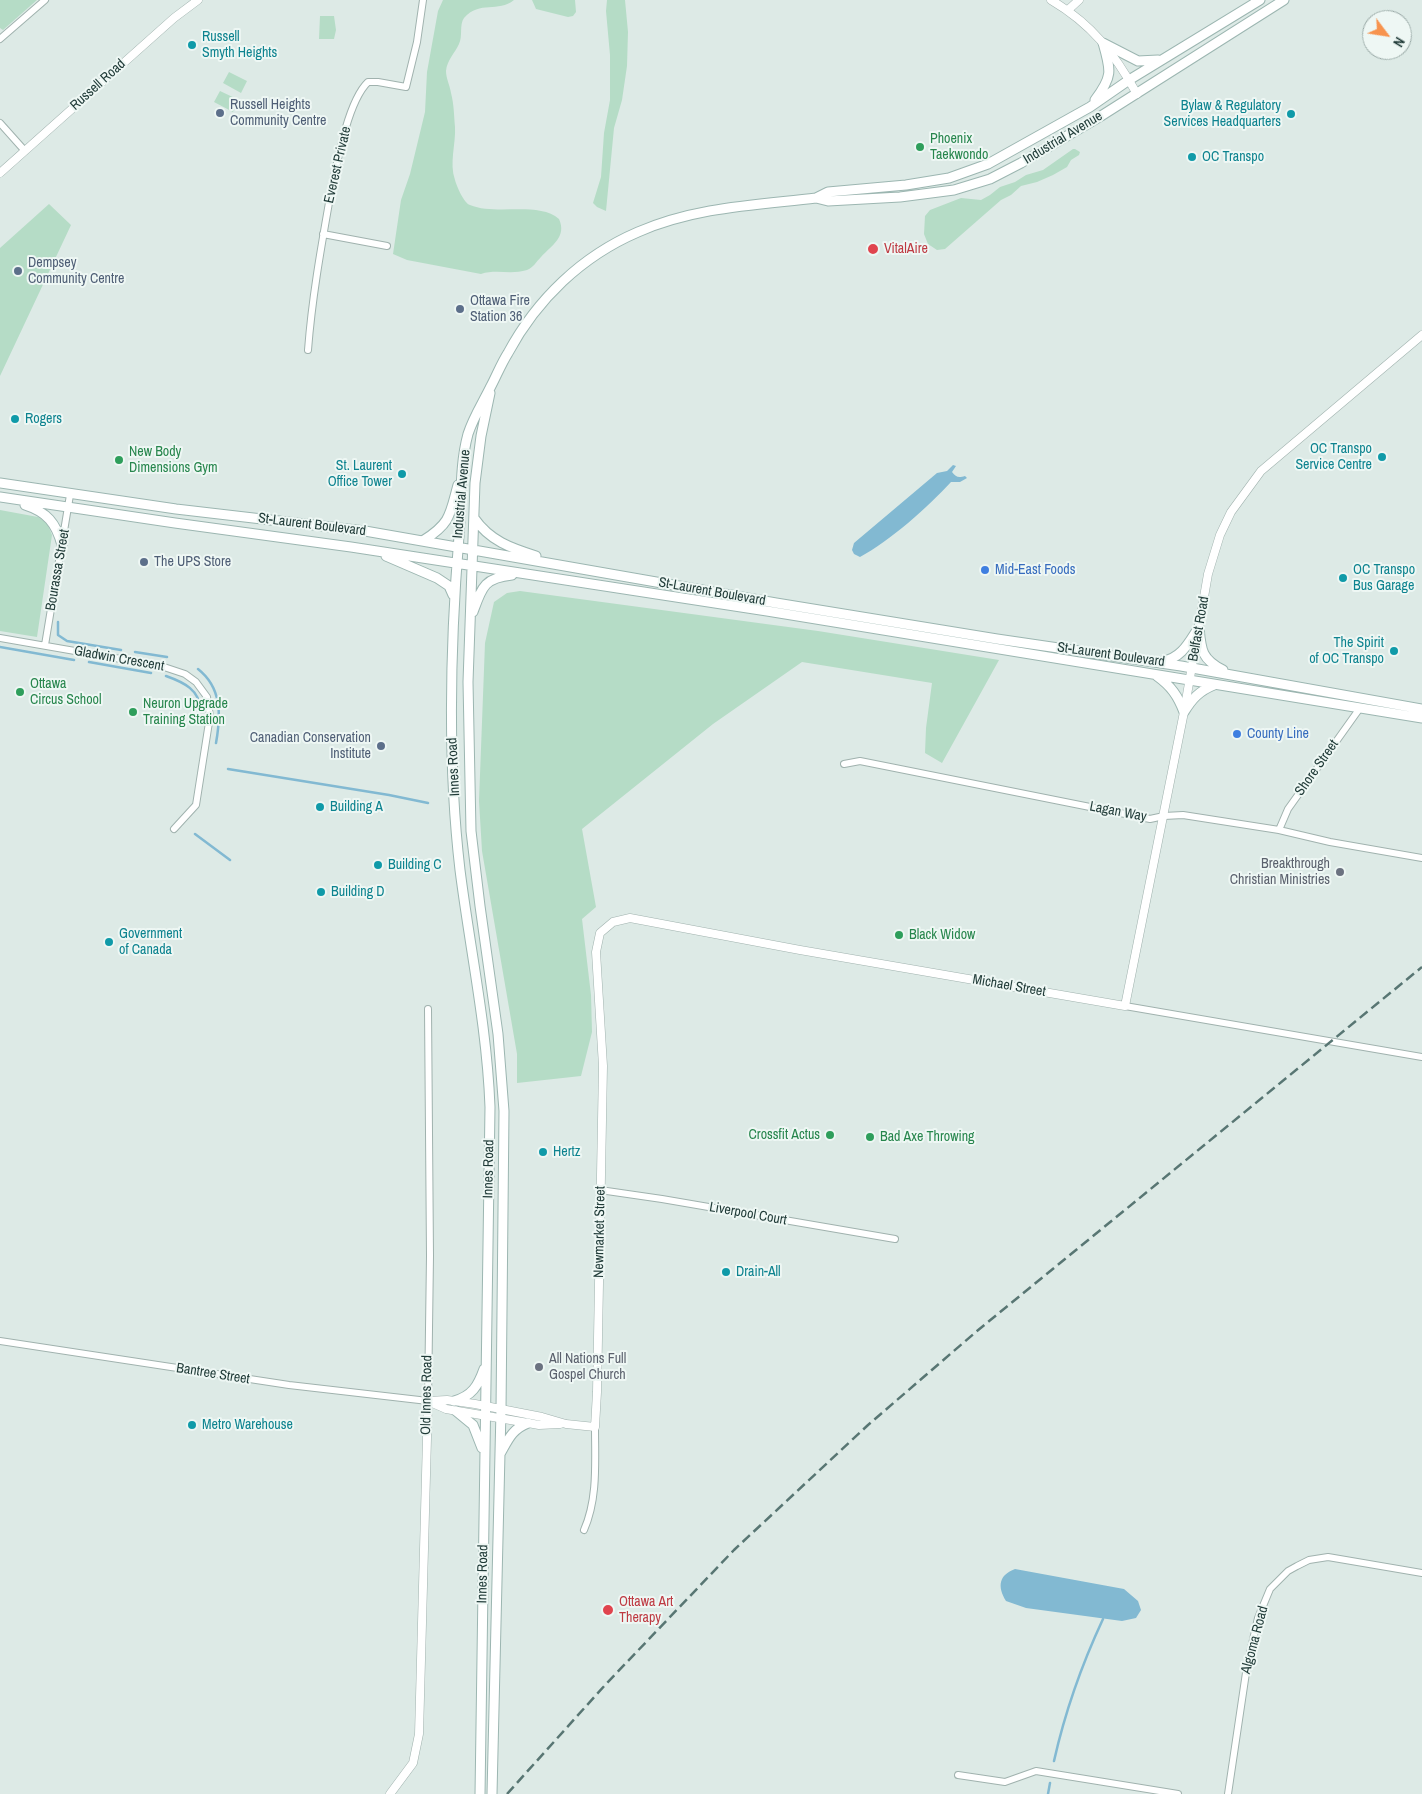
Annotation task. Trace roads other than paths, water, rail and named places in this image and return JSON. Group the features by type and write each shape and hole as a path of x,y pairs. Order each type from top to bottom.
{"main road":[{"name":"Industrial Avenue","path":"458,547 463,468 467,439 472,421 492,386 508,351 537,308 572,272 595,256 639,231 702,211 816,198 828,192 906,185 948,178 988,164 1090,107 1129,80 1260,0"},
{"name":"Industrial Avenue","path":"816,198 828,201 900,197 954,190 990,179 1021,163 1137,94 1284,0"},
{"path":"1104,43 1138,61 1161,60"},
{"path":"1090,107 1110,77 1109,62 1104,43"},
{"name":"Industrial Avenue","path":"474,550 477,460 492,386"},
{"path":"424,540 442,528 446,522 463,468"},
{"name":"St-Laurent Boulevard","path":"0,483 70,495 351,529 424,540 776,603 997,639 1192,667 1422,708"},
{"path":"0,497 32,508 48,517 58,531 62,545"},
{"name":"St-Laurent Boulevard","path":"0,497 372,550 767,611 1422,718"},
{"path":"474,518 486,534 500,542 562,565"},
{"name":"Innes Road","path":"458,547 450,682 453,777 461,878 486,1046 489,1095 480,1794"},
{"path":"372,550 437,578 449,586 454,598"},
{"name":"Innes Road","path":"474,550 469,622 468,682 470,815 478,891 496,1012 504,1099 501,1414 492,1794"},
{"path":"469,622 479,594 487,582 497,577 528,574"},
{"path":"1158,662 1171,660 1180,654 1199,627"},
{"path":"1199,627 1202,649 1206,658 1215,666 1232,675"},
{"path":"1154,674 1171,687 1180,700 1184,712"},
{"path":"1184,712 1196,695 1204,689 1217,684"},
{"path":"454,1401 468,1396 475,1389 486,1362"},
{"path":"456,1411 470,1421 476,1429 484,1457"},
{"path":"499,1456 513,1432 520,1426 528,1423"}],"street":[{"path":"0,39 45,0"},
{"name":"Russell Road","path":"0,173 174,18 198,0"},
{"name":"Everest Private","path":"308,350 314,286 339,151 362,88 368,82 406,87 417,42 423,0"},
{"path":"1051,0 1068,10 1104,43 1137,94"},
{"path":"1068,10 1079,0"},
{"path":"0,124 25,151"},
{"path":"323,234 387,246"},
{"name":"Belfast Road","path":"1125,1006 1184,712 1208,574 1220,536 1231,512 1261,471 1422,336"},
{"name":"Bourassa Street","path":"45,645 70,495"},
{"name":"Gladwin Crescent","path":"0,638 170,668 185,674 196,682 207,697 210,716 196,805 174,829"},
{"name":"Shore Street","path":"1279,830 1288,809 1360,708"},
{"name":"Lagan Way","path":"844,764 860,761 1150,819 1183,815 1279,830 1330,842 1422,858"},
{"name":"Michael Street","path":"600,933 613,922 630,918 827,955 1422,1057"},
{"name":"Newmarket Street","path":"584,1530 589,1519 593,1498 597,1392 604,1066 596,952 600,933"},
{"name":"Old Innes Road","path":"390,1794 413,1763 419,1734 430,1256 428,1009"},
{"name":"Liverpool Court","path":"600,1190 895,1239"},
{"name":"Bantree Street","path":"0,1342 289,1385 428,1401 454,1401 485,1411 542,1417 566,1424"},
{"name":"Bantree Street","path":"428,1401 456,1411 485,1411"},
{"name":"Bantree Street","path":"501,1414 539,1425 566,1424 595,1427"},
{"name":"Algoma Road","path":"1228,1794 1247,1666 1258,1618 1270,1589 1288,1571 1297,1566 1309,1560 1328,1557 1422,1573"},
{"path":"958,1775 1005,1782 1036,1771 1178,1794"}],"water":[{"path":"953,465 956,466 952,472 955,475 967,478 960,482 951,482 908,523 884,542 860,557 854,554 852,550 854,543 937,473 947,471"},
{"path":"1015,1569 1124,1589 1138,1601 1141,1610 1136,1618 1122,1621 1026,1608 1006,1601 1001,1591 1003,1578"}],"waterway":[{"path":"58,622 58,635 67,641 121,650"},
{"path":"0,647 74,660"},
{"path":"135,652 167,657"},
{"path":"89,662 151,673"},
{"path":"198,669 206,676 216,693 219,712 216,743"},
{"path":"166,676 179,681 194,692 200,704 200,711"},
{"path":"228,769 428,803"},
{"path":"195,834 230,860"},
{"path":"1054,1761 1063,1724 1075,1689 1103,1619"},
{"path":"1048,1794 1050,1783"}],"railway":[{"path":"507,1794 606,1684 734,1550 868,1425 977,1331 1422,967"}],"place":[{"name":"Russell Smyth Heights","path":"192,45"},
{"name":"Russell Heights Community Centre","path":"220,113"},
{"name":"Bylaw & Regulatory Services Headquarters","path":"1291,114"},
{"name":"Phoenix Taekwondo","path":"920,147"},
{"name":"OC Transpo","path":"1192,157"},
{"name":"VitalAire","path":"873,249"},
{"name":"Dempsey Community Centre","path":"18,271"},
{"name":"Ottawa Fire Station 36","path":"460,309"},
{"name":"Rogers","path":"15,419"},
{"name":"OC Transpo Service Centre","path":"1382,457"},
{"name":"New Body Dimensions Gym","path":"119,460"},
{"name":"St. Laurent Office Tower","path":"402,474"},
{"name":"The UPS Store","path":"144,562"},
{"name":"Mid-East Foods","path":"985,570"},
{"name":"OC Transpo Bus Garage","path":"1343,578"},
{"name":"The Spirit of OC Transpo","path":"1394,651"},
{"name":"Ottawa Circus School","path":"20,692"},
{"name":"Neuron Upgrade Training Station","path":"133,712"},
{"name":"County Line","path":"1237,734"},
{"name":"Canadian Conservation Institute","path":"381,746"},
{"name":"Building A","path":"320,807"},
{"name":"Building C","path":"378,865"},
{"name":"Breakthrough Christian Ministries","path":"1340,872"},
{"name":"Building D","path":"321,892"},
{"name":"Black Widow","path":"899,935"},
{"name":"Government of Canada","path":"109,942"},
{"name":"Crossfit Actus","path":"830,1135"},
{"name":"Bad Axe Throwing","path":"870,1137"},
{"name":"Hertz","path":"543,1152"},
{"name":"Drain-All","path":"726,1272"},
{"name":"All Nations Full Gospel Church","path":"539,1367"},
{"name":"Metro Warehouse","path":"192,1425"},
{"name":"Ottawa Art Therapy","path":"608,1610"}]}
